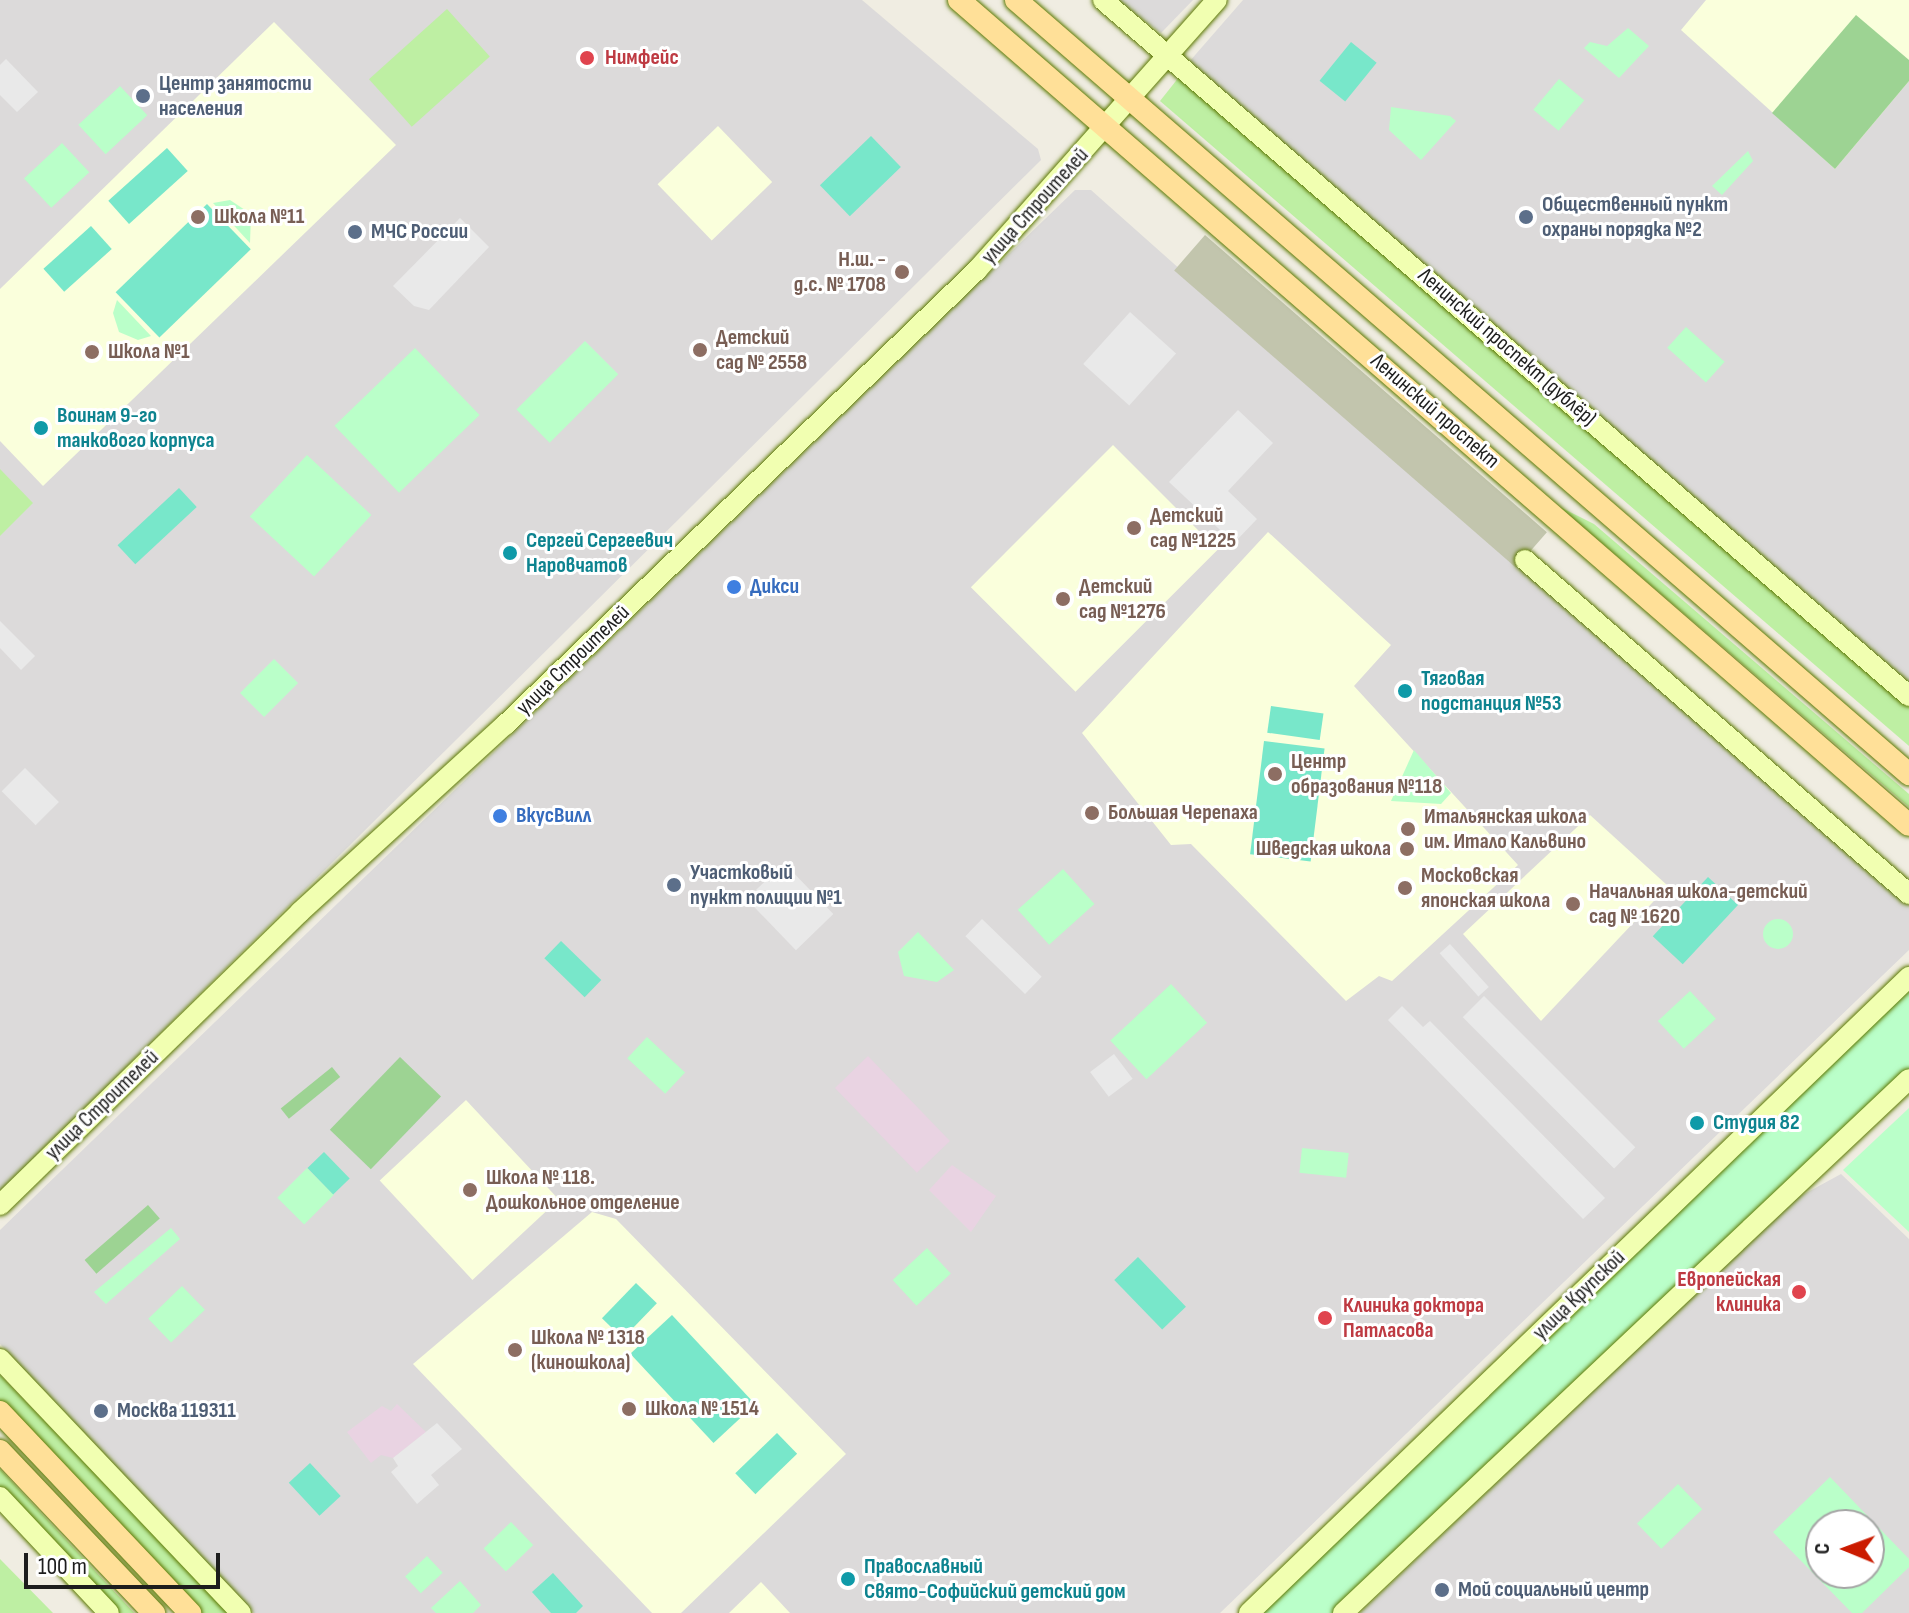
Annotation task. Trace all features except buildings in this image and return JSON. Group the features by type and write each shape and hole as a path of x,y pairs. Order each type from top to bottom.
{"main road":[{"name":"Ленинский проспект","path":"959,0 1108,126 1909,825"},
{"name":"Ленинский проспект","path":"1016,0 1909,774"},
{"path":"0,1412 190,1613"},
{"path":"0,1451 154,1613"}],"street":[{"name":"Ленинский проспект (дублёр)","path":"1103,0 1170,54 1909,696"},
{"name":"улица Строителей","path":"0,1205 300,912 505,725 977,270 1217,0"},
{"path":"1525,560 1909,894"},
{"name":"улица Крупской","path":"1249,1613 1909,977"},
{"path":"1343,1613 1909,1079"},
{"path":"0,1359 241,1613"},
{"path":"0,1497 109,1613"}],"shaded area":[{"path":"0,0 862,0 1038,149 1041,160 0,1192"},
{"path":"1117,0 1193,0 1161,33"},
{"path":"1243,0 1909,0 1909,688 1189,62"},
{"path":"1706,0 1909,0 1909,81 1835,169 1681,30"},
{"name":"Школа №11","path":"274,22 396,145 43,486 0,441 0,289"},
{"path":"6,59 38,92 17,112 0,95 0,65"},
{"path":"718,126 772,182 712,240 658,184"},
{"path":"1075,190 1091,190 1400,465 1909,905 1909,950 1220,1613 254,1613 0,1344 0,1230"},
{"path":"460,218 489,247 429,310 414,306 393,286"},
{"path":"1205,235 1547,532 1516,568 1174,270"},
{"path":"1130,312 1176,353 1129,406 1083,364"},
{"path":"1238,410 1273,443 1228,491 1257,519 1234,543 1169,482"},
{"path":"1113,445 1218,550 1076,692 971,587"},
{"name":"Центр образования №118","path":"1268,532 1391,645 1354,686 1518,865 1392,981 1379,976 1346,1001 1191,844 1171,845 1082,733"},
{"path":"0,621 35,656 21,670 0,648"},
{"path":"25,768 59,802 36,825 2,791"},
{"name":"Начальная школа-детский сад № 1620","path":"1590,815 1668,886 1541,1021 1463,934"},
{"path":"784,863 833,914 796,950 747,899"},
{"path":"982,919 1042,977 1025,994 965,936"},
{"path":"1450,944 1489,987 1478,996 1440,953"},
{"path":"1484,996 1635,1147 1614,1169 1463,1017"},
{"path":"1402,1006 1423,1027 1430,1021 1605,1198 1583,1219 1388,1020"},
{"path":"1114,1054 1133,1079 1109,1097 1090,1072"},
{"path":"868,1056 950,1141 917,1173 835,1088"},
{"name":"Школа № 118. Дошкольное отделение","path":"466,1100 559,1199 472,1280 380,1180"},
{"path":"952,1165 996,1196 971,1232 929,1190"},
{"path":"1841,1174 1909,1239 1909,1613 1360,1613 1795,1199"},
{"name":"Школа № 1514","path":"592,1212 616,1219 846,1454 681,1613 652,1613 413,1364"},
{"path":"397,1404 426,1432 393,1458 381,1455 371,1463 347,1432 382,1406 391,1411"},
{"path":"437,1423 462,1449 431,1475 439,1485 417,1504 391,1472 398,1466 393,1458"},
{"path":"761,1582 790,1613 729,1613"}],"green space":[{"path":"447,9 490,57 412,127 369,79"},
{"path":"1856,15 1909,60 1909,81 1835,169 1772,113"},
{"path":"1628,28 1649,46 1619,78 1584,48 1590,42 1607,46"},
{"path":"1351,42 1377,63 1345,102 1320,81"},
{"path":"1183,72 1909,703 1909,746 1160,101"},
{"path":"1559,79 1584,100 1559,131 1533,110"},
{"path":"120,86 147,115 106,154 78,125"},
{"path":"1391,107 1450,116 1456,121 1421,160 1389,130"},
{"path":"871,136 901,167 850,216 820,185"},
{"path":"62,143 89,172 51,208 24,178"},
{"path":"167,148 188,171 129,224 108,201"},
{"path":"1748,151 1753,161 1722,195 1712,186"},
{"path":"230,200 251,214 250,243 213,203"},
{"path":"207,204 251,249 159,338 116,292"},
{"path":"91,226 112,249 64,292 43,269"},
{"path":"117,300 151,336 138,340 119,332 113,313"},
{"path":"1686,327 1725,362 1706,383 1667,348"},
{"path":"585,341 618,374 550,443 516,410"},
{"path":"415,348 480,415 399,493 334,426"},
{"path":"307,455 371,515 314,576 250,516"},
{"path":"0,469 33,503 0,536"},
{"path":"179,488 197,507 135,564 118,545"},
{"path":"1560,507 1594,524 1909,794 1909,807"},
{"path":"274,659 298,683 264,717 240,693"},
{"path":"1271,706 1323,713 1320,740 1267,733"},
{"path":"1264,741 1325,748 1311,862 1250,854"},
{"path":"1414,750 1451,793 1441,804 1391,801"},
{"path":"1063,869 1094,904 1049,945 1018,910"},
{"path":"1708,877 1738,905 1683,964 1653,936"},
{"path":"1778,919 1789,923 1793,934 1789,945 1778,949 1767,945 1763,934 1767,923"},
{"path":"918,932 954,970 937,982 904,976 898,952"},
{"path":"561,941 601,980 585,997 544,958"},
{"path":"1171,984 1207,1023 1146,1079 1110,1041"},
{"path":"1909,990 1909,1071 1337,1613 1257,1613"},
{"path":"1690,991 1716,1019 1684,1049 1658,1021"},
{"path":"647,1037 685,1072 665,1094 627,1058"},
{"path":"400,1057 441,1097 371,1169 330,1130"},
{"path":"332,1067 340,1077 289,1119 281,1109"},
{"path":"1909,1108 1909,1232 1843,1170"},
{"path":"1302,1148 1349,1153 1346,1178 1299,1173"},
{"path":"324,1152 350,1179 333,1195 307,1168"},
{"path":"307,1168 334,1195 304,1225 277,1198"},
{"path":"148,1205 160,1219 96,1274 85,1260"},
{"path":"171,1228 180,1239 106,1304 94,1292"},
{"path":"927,1248 951,1274 916,1306 893,1280"},
{"path":"1138,1257 1186,1307 1162,1330 1114,1280"},
{"path":"636,1283 657,1303 623,1338 602,1318"},
{"path":"182,1286 205,1310 171,1342 148,1319"},
{"path":"672,1315 755,1404 714,1443 630,1354"},
{"path":"0,1375 229,1612 201,1613 0,1405"},
{"path":"777,1433 797,1454 755,1494 735,1473"},
{"path":"310,1463 341,1496 319,1516 289,1483"},
{"path":"0,1469 134,1613 111,1613 0,1494"},
{"path":"1830,1477 1861,1509 1805,1509 1805,1565 1773,1532"},
{"path":"1678,1484 1702,1509 1661,1549 1637,1524"},
{"path":"511,1522 533,1545 506,1571 484,1548"},
{"path":"1885,1534 1909,1559 1909,1567 1862,1613 1852,1613 1829,1589 1885,1589"},
{"path":"427,1556 443,1573 421,1593 405,1576"},
{"path":"0,1559 53,1613 0,1613"},
{"path":"553,1573 583,1606 576,1613 551,1613 532,1592"},
{"path":"460,1581 481,1605 473,1613 436,1613 431,1608"}],"place":[{"name":"Нимфейс","path":"587,58"},
{"name":"Центр занятости населения","path":"143,96"},
{"name":"Школа №11","path":"198,217"},
{"name":"Общественный пункт охраны порядка №2","path":"1526,217"},
{"name":"МЧС России","path":"355,232"},
{"name":"Н.ш. - д.с. № 1708","path":"902,272"},
{"name":"Детский сад № 2558","path":"700,350"},
{"name":"Школа №1","path":"92,352"},
{"name":"Воинам 9-го танкового корпуса","path":"41,428"},
{"name":"Детский сад №1225","path":"1134,528"},
{"name":"Сергей Сергеевич Наровчатов","path":"510,553"},
{"name":"Дикси","path":"734,587"},
{"name":"Детский сад №1276","path":"1063,599"},
{"name":"Тяговая подстанция №53","path":"1405,691"},
{"name":"Центр образования №118","path":"1275,774"},
{"name":"Большая Черепаха","path":"1092,813"},
{"name":"ВкусВилл","path":"500,816"},
{"name":"Итальянская школа им. Итало Кальвино","path":"1408,829"},
{"name":"Шведская школа","path":"1407,849"},
{"name":"Участковый пункт полиции №1","path":"674,885"},
{"name":"Московская японская школа","path":"1405,888"},
{"name":"Начальная школа-детский сад № 1620","path":"1573,904"},
{"name":"Студия 82","path":"1697,1123"},
{"name":"Школа № 118. Дошкольное отделение","path":"470,1190"},
{"name":"Европейская клиника","path":"1799,1292"},
{"name":"Клиника доктора Патласова","path":"1325,1318"},
{"name":"Школа № 1318 (киношкола)","path":"515,1350"},
{"name":"Школа № 1514","path":"629,1409"},
{"name":"Москва 119311","path":"101,1411"},
{"name":"Православный Свято-Софийский детский дом","path":"848,1579"},
{"name":"Мой социальный центр","path":"1442,1590"}]}
